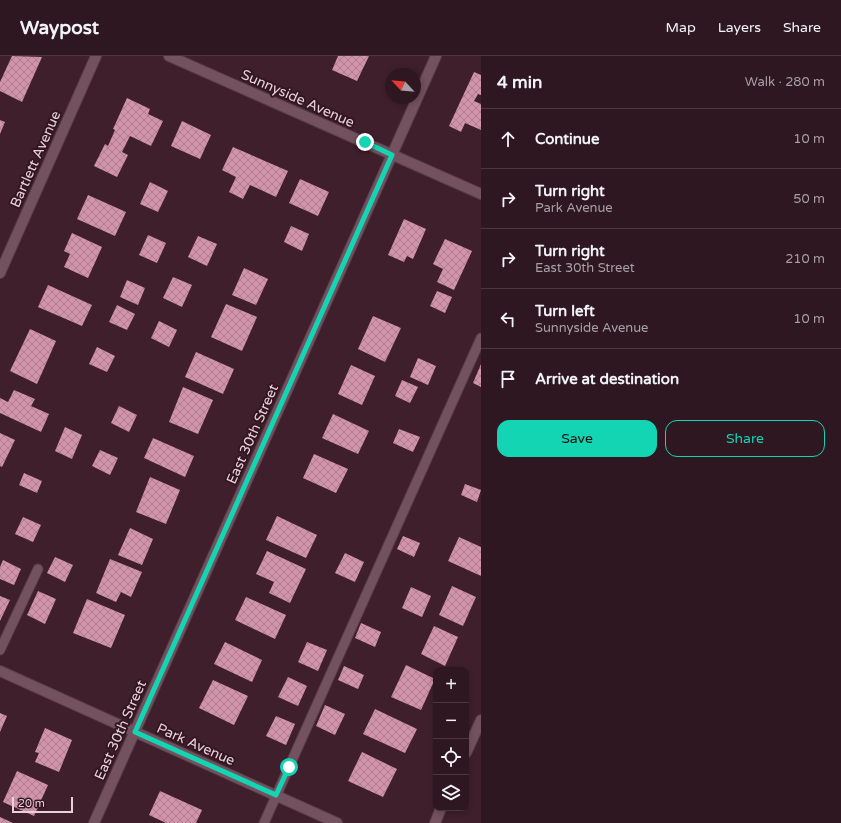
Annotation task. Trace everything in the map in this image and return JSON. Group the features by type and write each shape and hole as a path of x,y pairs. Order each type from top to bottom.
{"street":[{"name":"Bartlett Avenue","path":"0,273 96,56"},
{"name":"Sunnyside Avenue","path":"169,56 481,194"},
{"name":"East 30th Street","path":"94,823 436,56"},
{"name":"Park Avenue","path":"0,671 337,823"},
{"path":"469,746 481,720"},
{"path":"435,823 441,811"}],"lane":[{"path":"264,823 481,338"},
{"path":"0,650 38,569"}],"building":[{"path":"12,56 42,57 22,102 0,91 0,82"},
{"path":"338,56 369,56 357,81 332,70"},
{"path":"474,72 481,75 481,95 478,94 474,101 481,104 481,130 465,123 461,132 449,126"},
{"path":"127,98 150,109 148,114 163,121 151,146 130,136 122,152 128,155 117,177 94,166 105,144 108,146 115,130 113,129"},
{"path":"0,120 5,122 0,134"},
{"path":"182,121 211,135 200,159 171,146"},
{"path":"233,147 288,171 276,197 250,185 243,199 229,192 236,177 222,170"},
{"path":"300,179 329,192 318,216 289,203"},
{"path":"150,182 168,191 158,212 140,204"},
{"path":"88,195 126,212 115,236 77,219"},
{"path":"404,219 426,229 413,259 407,256 404,262 388,255"},
{"path":"291,226 309,234 302,251 284,242"},
{"path":"72,233 102,247 88,278 64,267 70,254 64,251"},
{"path":"148,235 166,243 157,263 139,255"},
{"path":"198,236 217,244 207,266 188,257"},
{"path":"445,239 472,251 454,290 437,282 443,269 433,264"},
{"path":"244,268 268,279 256,305 232,295"},
{"path":"173,277 192,285 182,307 163,298"},
{"path":"127,280 145,288 138,305 120,297"},
{"path":"48,285 92,305 82,326 38,307"},
{"path":"437,291 452,297 445,313 430,306"},
{"path":"226,304 257,317 242,351 211,337"},
{"path":"117,305 135,314 127,330 109,322"},
{"path":"373,316 401,328 385,362 358,349"},
{"path":"159,321 177,330 169,347 151,338"},
{"path":"30,329 56,341 37,384 10,371"},
{"path":"97,347 115,356 107,372 89,364"},
{"path":"196,352 234,369 223,394 185,377"},
{"path":"418,358 436,366 428,385 410,377"},
{"path":"481,364 481,387 473,383"},
{"path":"351,365 375,376 362,405 338,394"},
{"path":"402,380 418,387 410,403 395,396"},
{"path":"183,387 213,400 198,434 169,422"},
{"path":"14,390 35,399 31,406 49,414 41,432 0,413 0,398 8,402"},
{"path":"119,406 137,415 129,432 111,423"},
{"path":"333,414 369,431 358,454 322,438"},
{"path":"65,427 82,435 72,459 55,451"},
{"path":"399,429 420,437 413,452 393,443"},
{"path":"0,433 15,440 2,467 0,466"},
{"path":"153,438 194,456 185,477 144,458"},
{"path":"100,450 118,458 110,475 92,466"},
{"path":"314,454 348,469 336,493 303,478"},
{"path":"24,473 42,481 37,493 19,485"},
{"path":"150,477 180,490 166,524 136,512"},
{"path":"465,484 481,490 477,502 461,495"},
{"path":"277,516 317,535 306,558 266,540"},
{"path":"23,517 41,525 33,542 15,534"},
{"path":"130,528 153,539 142,565 118,555"},
{"path":"403,536 420,543 414,557 397,549"},
{"path":"459,537 481,547 481,576 448,561"},
{"path":"267,551 306,569 290,603 269,593 274,582 256,574"},
{"path":"345,553 364,562 355,582 335,573"},
{"path":"55,557 73,565 65,582 47,573"},
{"path":"110,559 142,572 131,597 121,592 116,602 96,593"},
{"path":"3,560 21,569 14,585 0,579 0,567"},
{"path":"452,586 476,597 463,626 439,615"},
{"path":"411,587 431,596 422,617 402,608"},
{"path":"38,591 56,599 45,624 27,615"},
{"path":"0,596 10,600 0,621"},
{"path":"246,597 286,615 275,639 235,620"},
{"path":"87,599 125,615 111,648 73,633"},
{"path":"361,623 381,632 375,647 355,638"},
{"path":"434,626 458,637 445,666 421,654"},
{"path":"225,642 262,660 252,682 214,664"},
{"path":"307,642 327,650 318,671 298,662"},
{"path":"406,665 433,678 433,683 421,710 391,697"},
{"path":"344,666 364,675 358,689 338,680"},
{"path":"288,677 307,686 298,706 278,697"},
{"path":"213,680 248,696 234,725 199,708"},
{"path":"325,705 345,714 335,735 316,726"},
{"path":"375,709 417,729 405,753 363,734"},
{"path":"0,713 7,716 0,732"},
{"path":"276,716 295,724 286,745 266,736"},
{"path":"45,728 72,740 59,772 35,762 39,753 35,752"},
{"path":"362,752 397,769 383,797 348,781"},
{"path":"17,771 48,785 34,816 3,802"},
{"path":"160,791 202,810 196,823 166,823 149,815"},
{"path":"0,817 13,823 0,823"}],"route":[{"path":"289,767 276,795 135,732 392,155 365,142"}]}
